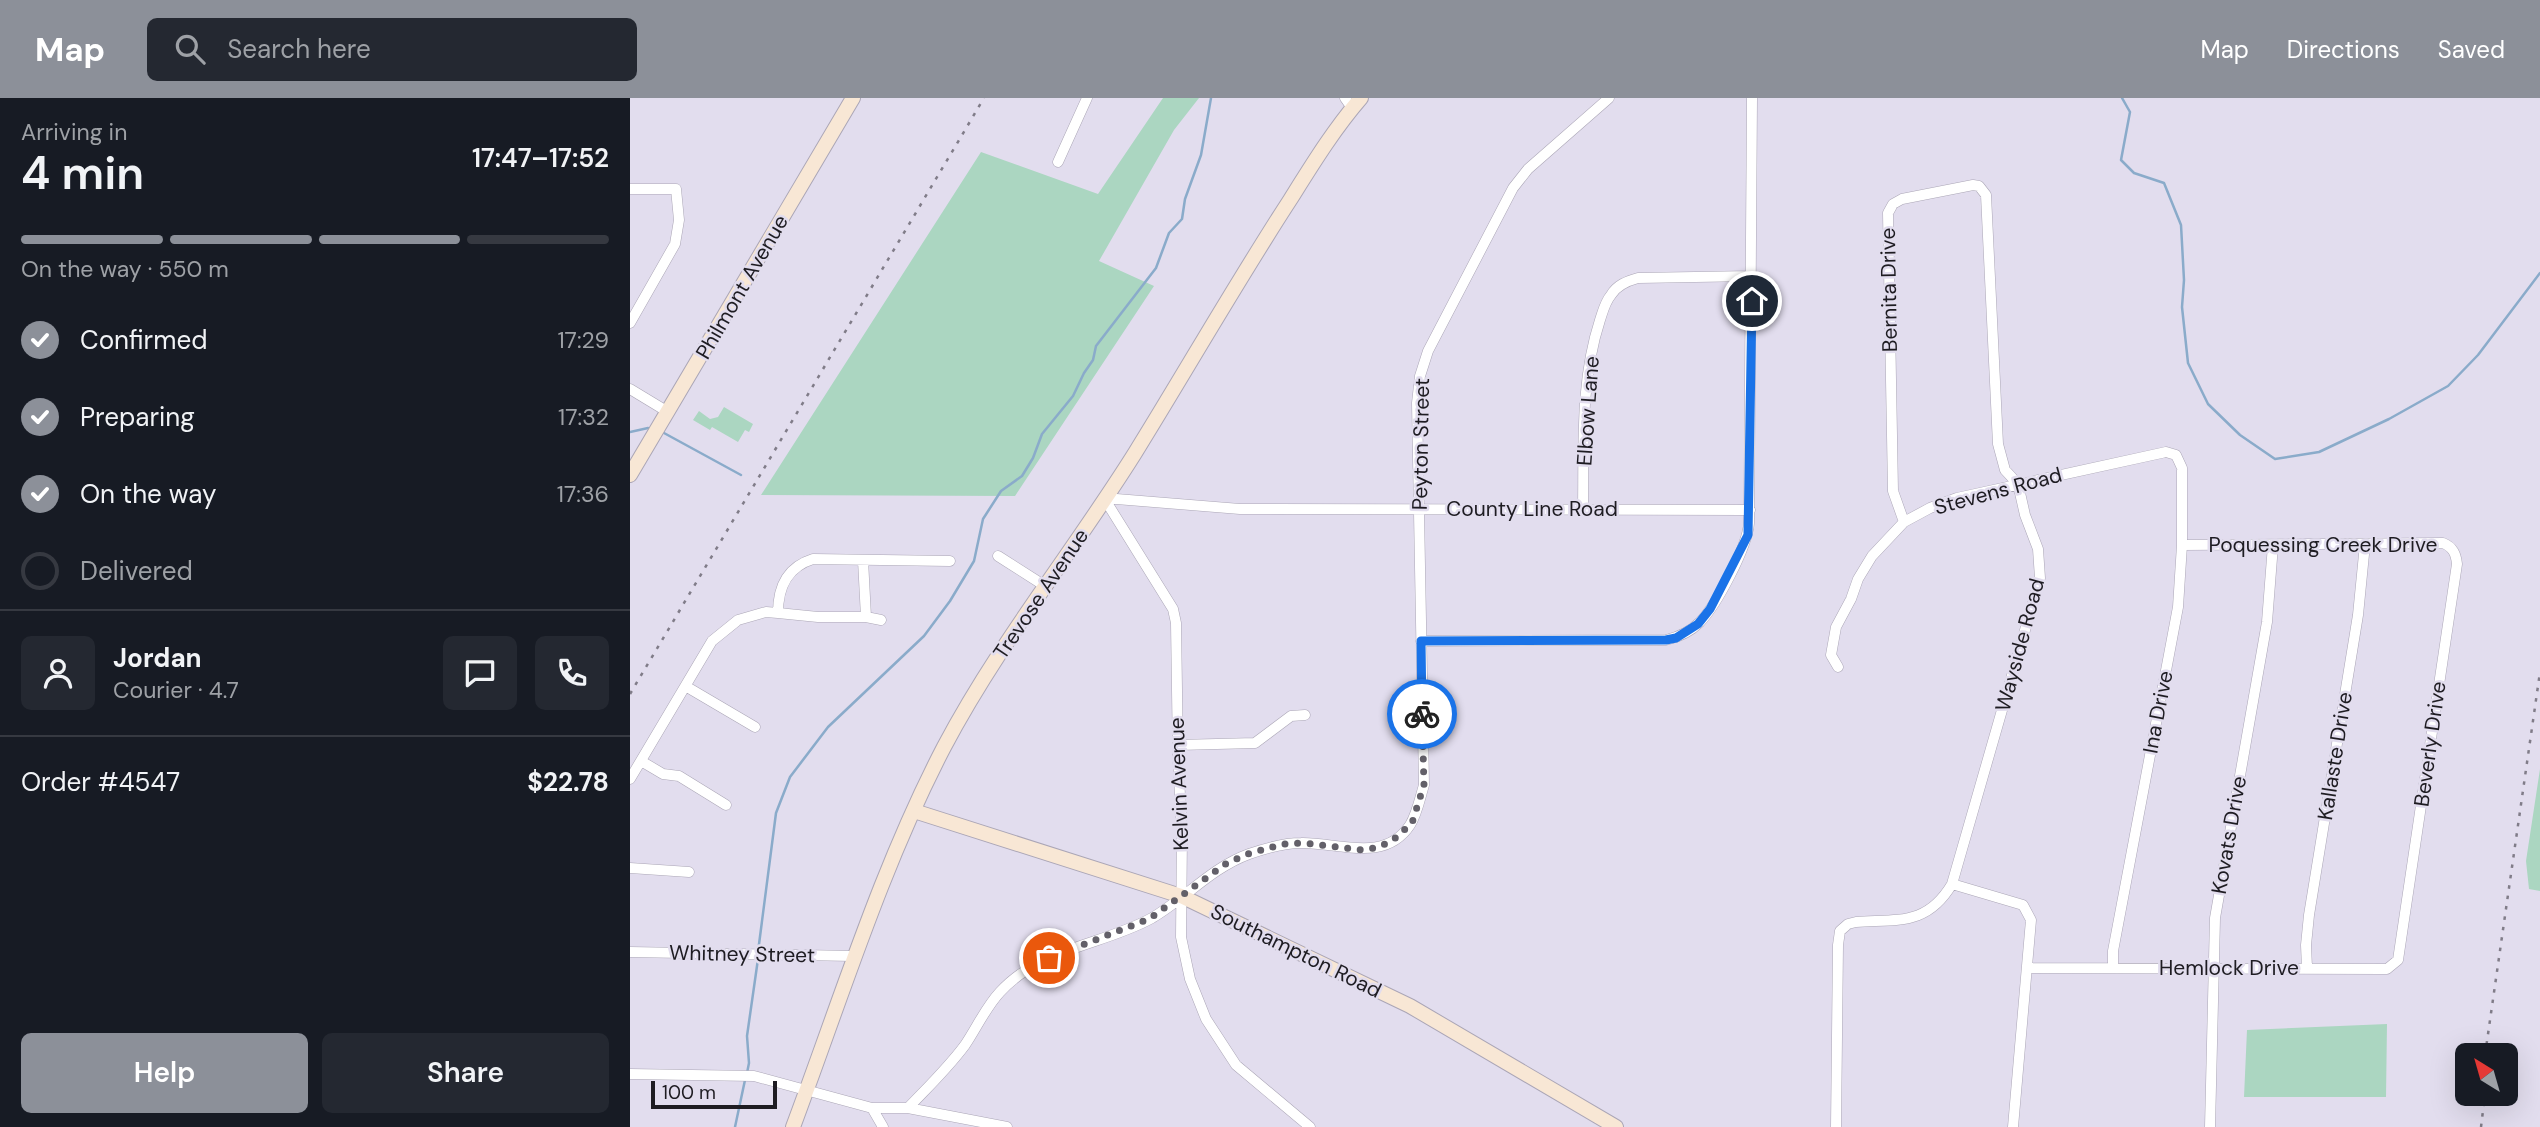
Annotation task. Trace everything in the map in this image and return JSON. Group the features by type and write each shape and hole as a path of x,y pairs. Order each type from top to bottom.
{"street":[{"name":"Philmont Avenue","path":"630,475 853,98"},
{"path":"1058,162 1087,98"},
{"name":"Peyton Street","path":"1181,896 1227,863 1265,848 1303,843 1363,850 1390,841 1412,823 1424,785 1417,403 1420,376 1428,351 1517,181 1539,158 1609,98"},
{"path":"1421,641 1648,642 1676,638 1698,624 1710,609 1748,535 1752,98"},
{"name":"Trevose Avenue","path":"793,1127 853,956 896,849 967,705 1134,454 1353,101"},
{"name":"Bernita Drive","path":"1904,522 1893,491 1888,213 1893,204 1902,199 1979,186 1986,195 1989,241"},
{"path":"630,189 676,189 679,220 675,244 630,323"},
{"name":"Wayside Road","path":"1952,884 2040,578 2038,549 2025,515 2018,484 2005,470 1998,444 1989,241"},
{"name":"Elbow Lane","path":"1583,509 1584,412 1588,373 1598,328 1610,295 1622,284 1638,278 1752,276"},
{"path":"630,389 668,412"},
{"name":"Stevens Road","path":"1838,667 1831,655 1833,638 1858,579 1877,549 1904,522 1943,502 2166,452 2176,456"},
{"name":"Ina Drive","path":"2113,967 2113,951 2178,607 2182,545 2182,468 2176,456"},
{"name":"County Line Road","path":"1104,498 1240,509 1750,510"},
{"name":"Kelvin Avenue","path":"1104,498 1173,609 1176,623 1181,937 1189,979 1206,1019 1236,1065 1310,1127"},
{"name":"Poquessing Creek Drive","path":"2182,545 2443,543 2452,548 2456,558"},
{"name":"Kallaste Drive","path":"2307,968 2309,915 2358,615 2365,544"},
{"name":"Kovats Drive","path":"2210,1127 2215,918 2267,622 2273,545"},
{"path":"998,556 1045,586"},
{"name":"Beverly Drive","path":"2402,931 2456,558"},
{"path":"778,613 783,585 789,573 799,564 813,559 950,561"},
{"path":"863,560 866,617"},
{"path":"630,779 712,642 729,626 758,613 866,617 881,620"},
{"path":"687,687 755,727"},
{"path":"1178,745 1255,743 1291,716 1305,715"},
{"path":"641,761 663,774 679,776 726,805"},
{"name":"Southampton Road","path":"914,811 1181,896 1410,1006 1616,1127"},
{"path":"630,868 689,872"},
{"path":"1836,1127 1840,931 1847,925 1918,917 1938,903 1952,884 2022,905 2031,920 2013,1127"},
{"path":"908,1108 953,1060 993,1001 1017,976 1049,958 1149,919 1181,896"},
{"name":"Hemlock Drive","path":"2028,968 2387,969 2398,960 2402,931"},
{"name":"Whitney Street","path":"630,952 853,956"},
{"path":"630,1074 754,1076 872,1108 908,1108 1007,1127"},
{"path":"872,1108 883,1127"}],"green space":[{"path":"1163,98 1199,98 1174,130 1099,261 1154,286 1015,496 761,495 981,152 1098,194"},
{"path":"724,407 753,424 749,432 745,430 738,442 693,420 699,411 710,419 718,417"},
{"path":"2540,769 2540,891 2529,889 2526,861"},
{"path":"2387,1024 2386,1097 2244,1097 2247,1030"}],"waterway":[{"path":"758,952 776,813 790,777 828,727 924,636 950,601 974,561 983,519 1001,491 1022,476 1033,458 1042,434 1073,396 1093,360 1096,346 1156,268 1169,233 1182,219 1185,199 1201,155 1211,98"},
{"path":"2122,98 2130,112 2121,160 2134,173 2164,183 2181,225 2184,280 2182,307 2188,363 2208,404 2240,435 2275,459 2319,452 2389,419 2448,386 2478,355 2540,273"},
{"path":"630,432 648,428"},
{"path":"664,433 741,475"},
{"path":"747,1073 747,1036 758,959"},
{"path":"735,1127 745,1080"}],"railway":[{"path":"630,694 984,98"},
{"path":"2487,1043 2540,672"},
{"path":"2481,1127 2484,1106"}],"way so far":[{"path":"1049,958 1149,919 1227,863 1265,848 1303,843 1363,850 1379,847 1393,840 1412,823 1424,785 1422,714"}],"route":[{"path":"1422,714 1421,641 1648,642 1676,638 1698,624 1710,609 1748,535 1752,301"}]}
